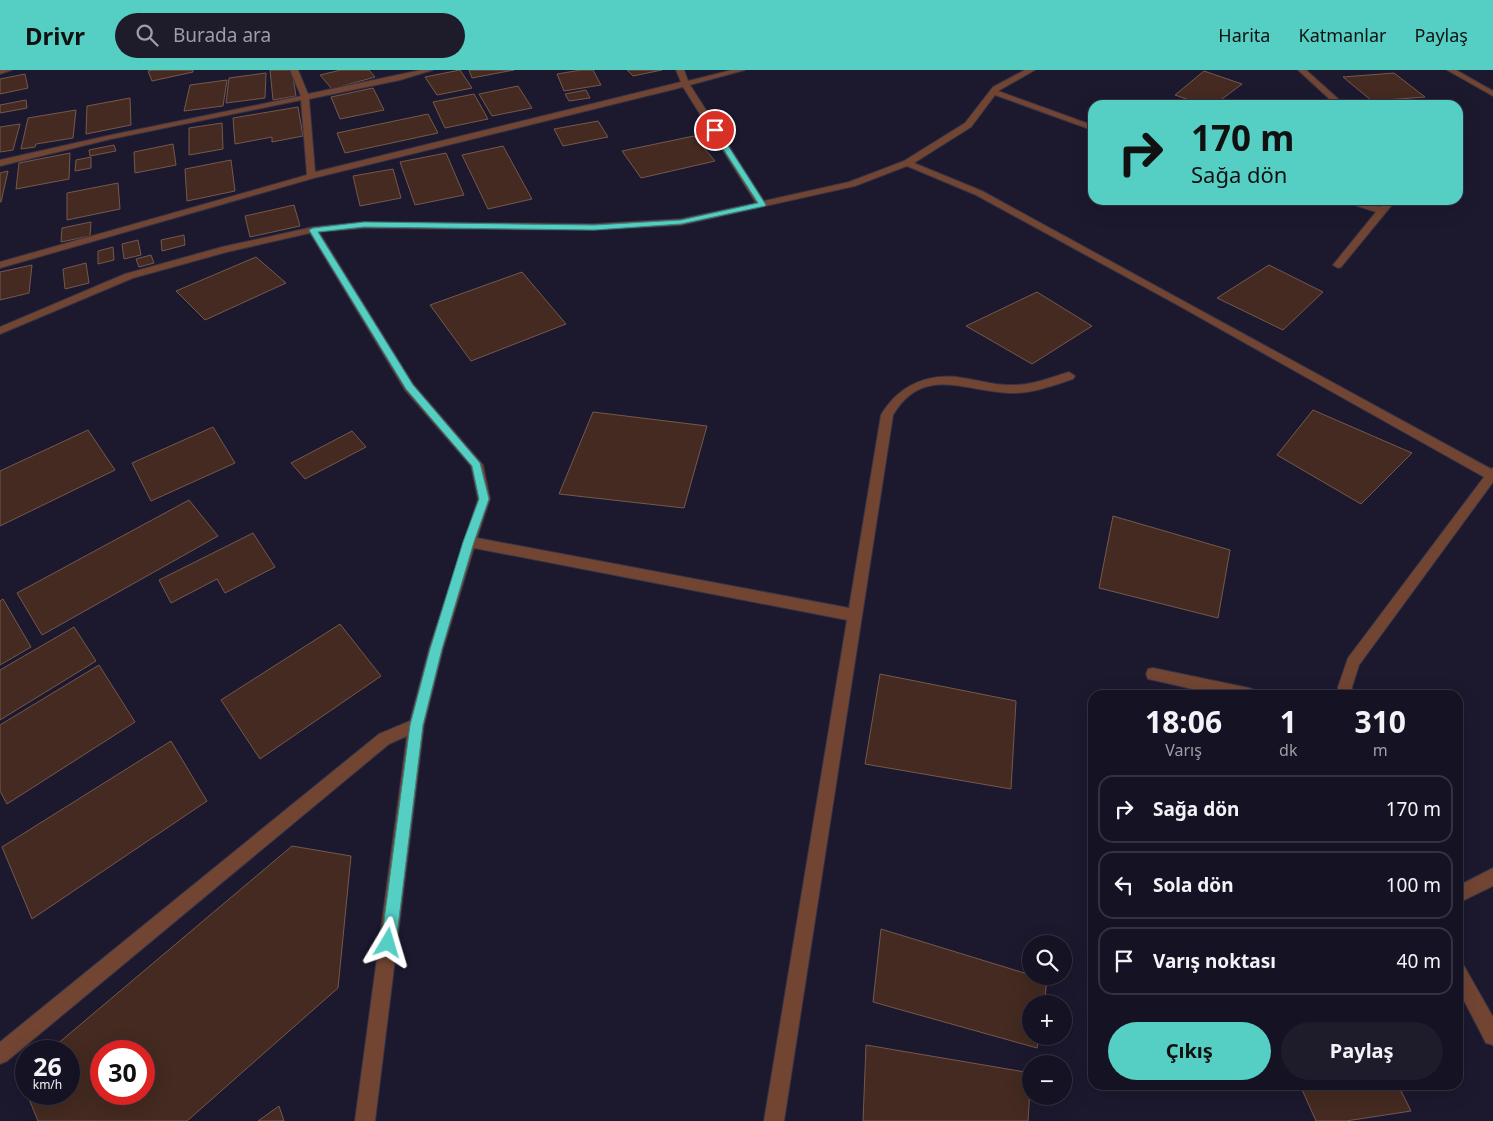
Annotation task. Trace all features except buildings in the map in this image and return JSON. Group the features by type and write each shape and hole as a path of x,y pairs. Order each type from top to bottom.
{"street":[{"path":"0,72 8,70"},
{"path":"294,70 305,97 311,176"},
{"path":"0,163 110,137 400,78 429,70"},
{"path":"680,70 686,85 762,205"},
{"path":"0,265 311,176 741,70"},
{"path":"0,331 128,276 225,249 313,230 364,225 594,227 681,222 852,184 907,163 968,125 996,89 1031,70"},
{"path":"1302,70 1336,100"},
{"path":"1451,70 1493,94"},
{"path":"994,92 1088,127"},
{"path":"907,163 979,193 1178,300 1492,474 1352,662 1345,690"},
{"path":"1362,205 1383,211"},
{"path":"1338,265 1387,205"},
{"path":"313,230 409,387 477,465 484,499 436,649 416,725 365,1121"},
{"path":"774,1121 887,415 901,396 912,389 936,381 950,380 1009,389 1043,384 1069,376"},
{"path":"469,542 854,615"},
{"path":"1154,674 1226,690"},
{"path":"0,1054 384,739 416,725"},
{"path":"1463,892 1493,877"},
{"path":"1463,981 1493,1036"}],"route":[{"path":"388,943 416,725 436,649 484,499 477,465 409,387 313,230 364,225 594,227 681,222 762,205 715,130"}]}
